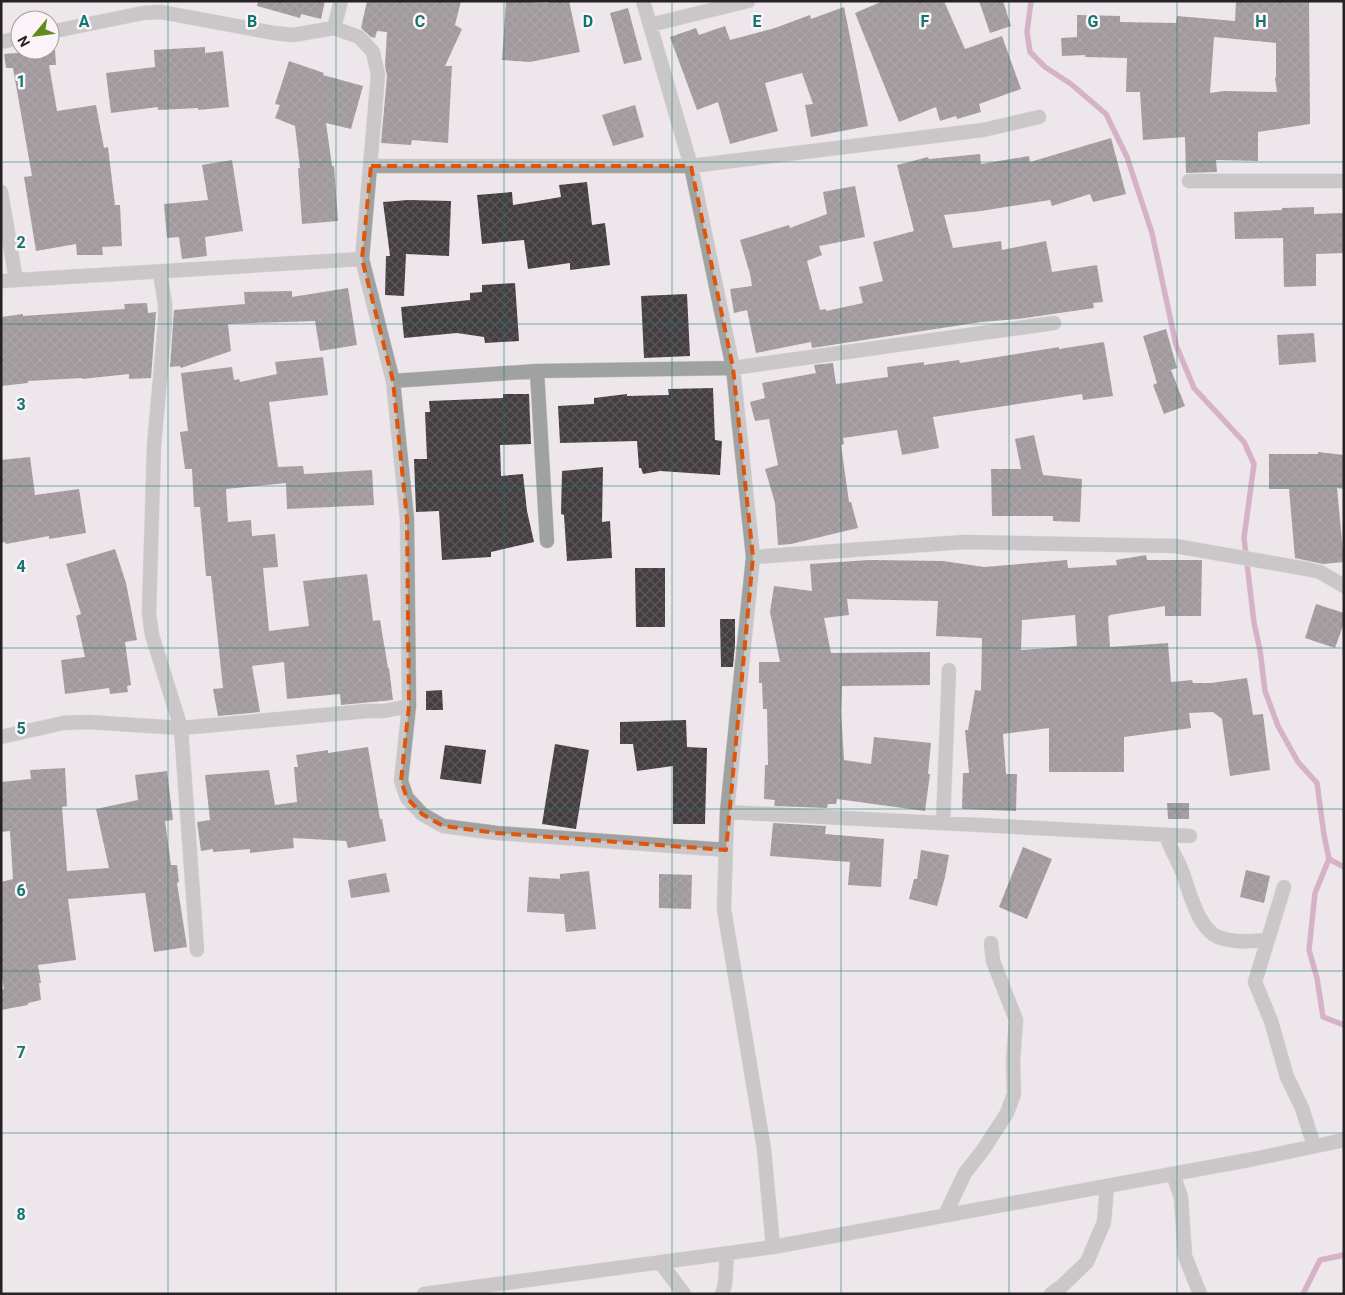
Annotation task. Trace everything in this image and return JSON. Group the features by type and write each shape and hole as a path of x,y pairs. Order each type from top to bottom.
{"street":[{"path":"334,28 341,1"},
{"path":"643,1 691,166 733,368 753,557 727,812 724,909 764,1149 773,1247"},
{"path":"650,24 748,1"},
{"path":"60,30 143,13 163,6 274,33 293,34 334,28 359,37 374,52 378,76 362,259 393,381 407,519 409,706 401,781 407,798 422,814 443,826 497,833 726,850"},
{"path":"371,166 691,166 983,130 1039,117"},
{"path":"1189,181 1344,181"},
{"path":"1,192 16,280"},
{"path":"1,282 362,259"},
{"path":"160,273 165,304 165,322 154,446 149,613 152,635 182,728 197,950"},
{"path":"393,381 537,371 733,368 1054,323"},
{"path":"537,371 547,541"},
{"path":"753,557 964,542 1175,546 1320,572 1344,586"},
{"path":"943,824 948,670"},
{"path":"1,737 63,723 87,722 182,728 384,711 409,706"},
{"path":"727,812 1190,836"},
{"path":"1166,835 1169,848 1179,861 1202,924 1219,938 1241,941 1268,940"},
{"path":"1284,887 1255,982 1271,1021 1287,1078 1302,1108 1314,1146"},
{"path":"945,1215 965,1173 984,1150 1007,1113 1014,1094 1013,1062 1016,1020 993,961 991,943"},
{"path":"424,1294 457,1292 773,1247 1173,1174 1344,1140"},
{"path":"1173,1174 1181,1197 1185,1256 1200,1294"},
{"path":"1051,1294 1087,1262 1104,1222 1107,1186"},
{"path":"722,1294 725,1285 727,1253"},
{"path":"660,1262 684,1294"}],"highlighted area":[{"path":"371,166 691,166 733,368 753,557 726,850 497,833 443,826 422,814 407,798 401,781 409,706 407,519 393,381 362,259"}],"building":[{"path":"258,1 325,1 321,19 301,14 300,18 257,6"},
{"path":"367,1 461,1 455,25 462,29 445,66 452,66 448,143 412,140 411,145 381,143 387,76 385,66 387,32 377,31 375,38 371,37 361,28"},
{"path":"506,1 549,3 548,1 569,1 580,52 530,62 502,60"},
{"path":"883,1 944,1 965,49 1002,36 1021,89 979,104 981,112 957,119 956,116 940,121 936,107 899,122 855,13"},
{"path":"979,1 1003,1 1011,26 990,33"},
{"path":"1236,1 1309,1 1310,124 1258,132 1258,161 1216,160 1217,172 1186,173 1185,137 1143,140 1140,92 1126,92 1127,58 1085,57 1085,55 1062,56 1061,38 1077,37 1077,15 1120,16 1120,22 1176,23 1177,16 1235,21","holes":["1214,37 1276,43 1275,78 1277,92 1224,91 1210,93"]},
{"path":"844,7 868,126 811,137 805,105 813,104 802,73 765,83 778,131 730,144 718,102 697,110 670,37 696,28 699,35 725,26 730,40 775,28 810,15 811,19"},
{"path":"628,8 642,60 624,64 610,13"},
{"path":"205,47 205,53 223,51 229,107 198,110 198,108 158,110 158,107 111,113 106,73 155,67 154,50"},
{"path":"4,54 10,54 10,60 56,60 56,65 49,65 57,111 96,105 104,148 108,147 115,205 120,205 122,246 102,247 103,255 77,255 76,244 36,251 24,177 32,176 13,68 6,68"},
{"path":"289,61 324,73 323,75 363,86 351,129 326,123 332,166 334,166 338,221 302,224 298,168 300,168 295,126 275,118 280,105 275,104"},
{"path":"635,105 644,137 613,146 602,115"},
{"path":"1111,138 1126,194 1093,202 1090,194 1052,206 1050,200 944,215 953,248 1001,241 1002,250 1046,241 1052,272 1097,265 1103,302 1093,303 1094,308 1018,319 981,322 812,348 811,342 756,353 747,310 734,313 730,289 752,286 740,240 789,225 790,228 827,214 823,192 855,186 865,237 819,246 822,255 807,261 820,310 826,309 826,311 863,303 859,287 883,281 873,242 914,231 897,165 928,157 929,159 980,154 981,164 1029,156 1030,162"},
{"path":"232,160 243,231 205,237 207,256 182,259 179,237 167,238 164,204 208,200 202,165"},
{"path":"587,182 592,225 605,223 610,265 570,270 570,263 528,269 524,240 482,244 477,195 512,192 513,205 561,197 559,185"},
{"path":"408,200 451,201 449,256 406,254 404,296 385,295 386,256 390,256 383,202"},
{"path":"1314,207 1314,214 1344,213 1344,253 1316,254 1316,286 1284,287 1283,238 1235,239 1234,212"},
{"path":"515,283 519,341 485,343 484,337 457,333 404,338 401,307 470,300 470,293 482,292 482,285"},
{"path":"348,288 357,345 320,351 315,321 228,324 231,351 181,368 180,366 170,367 174,310 245,304 244,292 292,291 292,297"},
{"path":"687,294 690,356 644,358 641,296"},
{"path":"147,303 148,313 156,312 151,378 129,379 129,374 82,379 28,381 28,383 1,386 1,317 23,314 23,316 125,309 124,304"},
{"path":"1166,329 1177,368 1171,370 1185,406 1164,414 1153,385 1157,383 1143,336"},
{"path":"1314,333 1316,362 1279,365 1277,335"},
{"path":"1104,342 1113,396 1083,400 1082,394 933,417 939,448 902,455 897,430 843,438 844,444 841,445 849,502 851,502 858,528 791,544 778,545 775,503 765,469 778,465 769,419 755,421 750,402 765,398 762,383 816,373 814,365 833,363 836,384 888,377 887,367 924,362 924,365 959,360 960,363 1059,347 1059,349"},
{"path":"323,357 328,395 269,402 278,467 303,466 304,474 372,470 374,505 287,509 286,483 226,489 228,522 251,520 252,536 275,534 278,567 263,568 269,631 309,626 303,581 367,574 373,621 380,620 393,700 341,705 340,694 287,699 284,662 252,666 260,712 218,716 213,689 223,688 211,576 206,576 200,507 194,507 192,469 185,469 180,432 188,431 181,373 232,367 234,380 239,379 240,382 277,374 275,362"},
{"path":"713,388 715,440 722,441 720,475 660,471 643,474 641,468 639,468 637,441 560,443 558,406 594,404 594,398 627,394 627,396 669,395 668,389"},
{"path":"503,394 529,394 531,444 500,445 501,476 523,474 527,511 534,542 491,552 491,557 442,560 439,511 416,512 414,459 427,459 425,412 430,412 429,401 503,398"},
{"path":"1034,435 1043,475 1082,479 1080,522 1053,521 1053,516 992,516 991,469 1021,469 1015,439"},
{"path":"1318,452 1344,455 1344,489 1337,488 1344,562 1323,564 1295,558 1289,489 1269,489 1269,454 1318,454"},
{"path":"30,457 35,495 79,489 86,533 49,539 49,536 6,544 5,542 1,543 1,460"},
{"path":"603,467 602,522 610,521 612,558 567,561 564,515 561,514 562,471"},
{"path":"115,549 126,583 137,640 125,642 131,685 127,686 128,692 110,694 109,688 65,694 61,660 85,657 76,616 81,614 66,564"},
{"path":"1146,555 1147,560 1202,560 1201,616 1165,616 1165,606 1110,615 1108,617 1110,647 1168,643 1171,682 1192,680 1193,683 1211,683 1247,678 1253,715 1263,714 1270,770 1230,776 1222,719 1213,712 1189,713 1191,728 1124,737 1124,772 1049,772 1049,728 1003,734 1006,774 1017,774 1016,811 962,809 963,773 969,773 965,730 968,730 975,690 981,691 982,638 936,636 938,601 847,599 849,615 824,618 831,653 930,652 930,685 842,686 841,712 844,760 871,764 874,737 931,743 928,774 930,774 925,811 837,799 836,804 828,804 827,808 774,806 775,800 764,799 765,765 768,765 767,709 763,709 762,683 759,683 759,662 780,662 770,612 774,586 812,591 810,564 869,560 943,561 984,567 1067,560 1068,568 1117,565 1116,560","holes":["1075,615 1077,646 1021,650 1022,620"]},
{"path":"635,568 665,568 665,627 636,627"},
{"path":"1316,604 1344,613 1344,623 1335,648 1305,638"},
{"path":"720,619 735,619 733,667 721,667"},
{"path":"442,690 443,710 426,710 426,691"},
{"path":"686,720 687,747 707,748 705,824 673,824 673,766 637,771 633,744 620,744 620,722"},
{"path":"555,744 589,750 576,829 542,824"},
{"path":"445,745 486,750 481,784 440,779"},
{"path":"368,747 380,819 382,819 386,841 348,848 346,841 293,838 294,848 250,853 250,849 213,852 213,849 201,851 197,822 210,820 205,775 269,770 275,805 297,802 294,767 298,767 296,755 328,750 328,753"},
{"path":"65,768 67,806 62,807 67,871 109,868 96,809 138,800 135,775 167,771 173,820 165,821 171,865 177,865 179,882 177,883 187,947 154,952 145,893 68,899 76,960 38,965 41,1000 28,1003 28,1005 1,1010 1,990 4,989 1,972 1,882 13,879 10,831 1,832 1,782 31,779 30,770"},
{"path":"1167,803 1189,803 1189,819 1168,819"},
{"path":"773,823 826,826 825,834 884,839 881,887 848,885 850,862 770,856"},
{"path":"1023,847 1052,859 1027,919 999,907"},
{"path":"921,850 949,855 937,906 909,899 914,879 917,879"},
{"path":"1246,870 1270,876 1264,903 1240,897"},
{"path":"589,871 596,929 566,932 564,914 527,912 529,877 560,879 560,874"},
{"path":"386,873 390,892 351,898 348,880"},
{"path":"659,874 692,875 691,909 659,908"}],"waterway":[{"path":"1031,1 1027,32 1030,52 1045,67 1071,84 1106,114 1127,157 1152,233 1176,345 1194,388 1244,442 1254,464 1244,538 1254,623 1260,650 1265,691 1278,726 1298,762 1317,783 1329,859 1315,893 1309,950 1317,978 1323,1017 1344,1025"},
{"path":"1329,859 1344,867"},
{"path":"1303,1294 1320,1260 1344,1255"}]}
